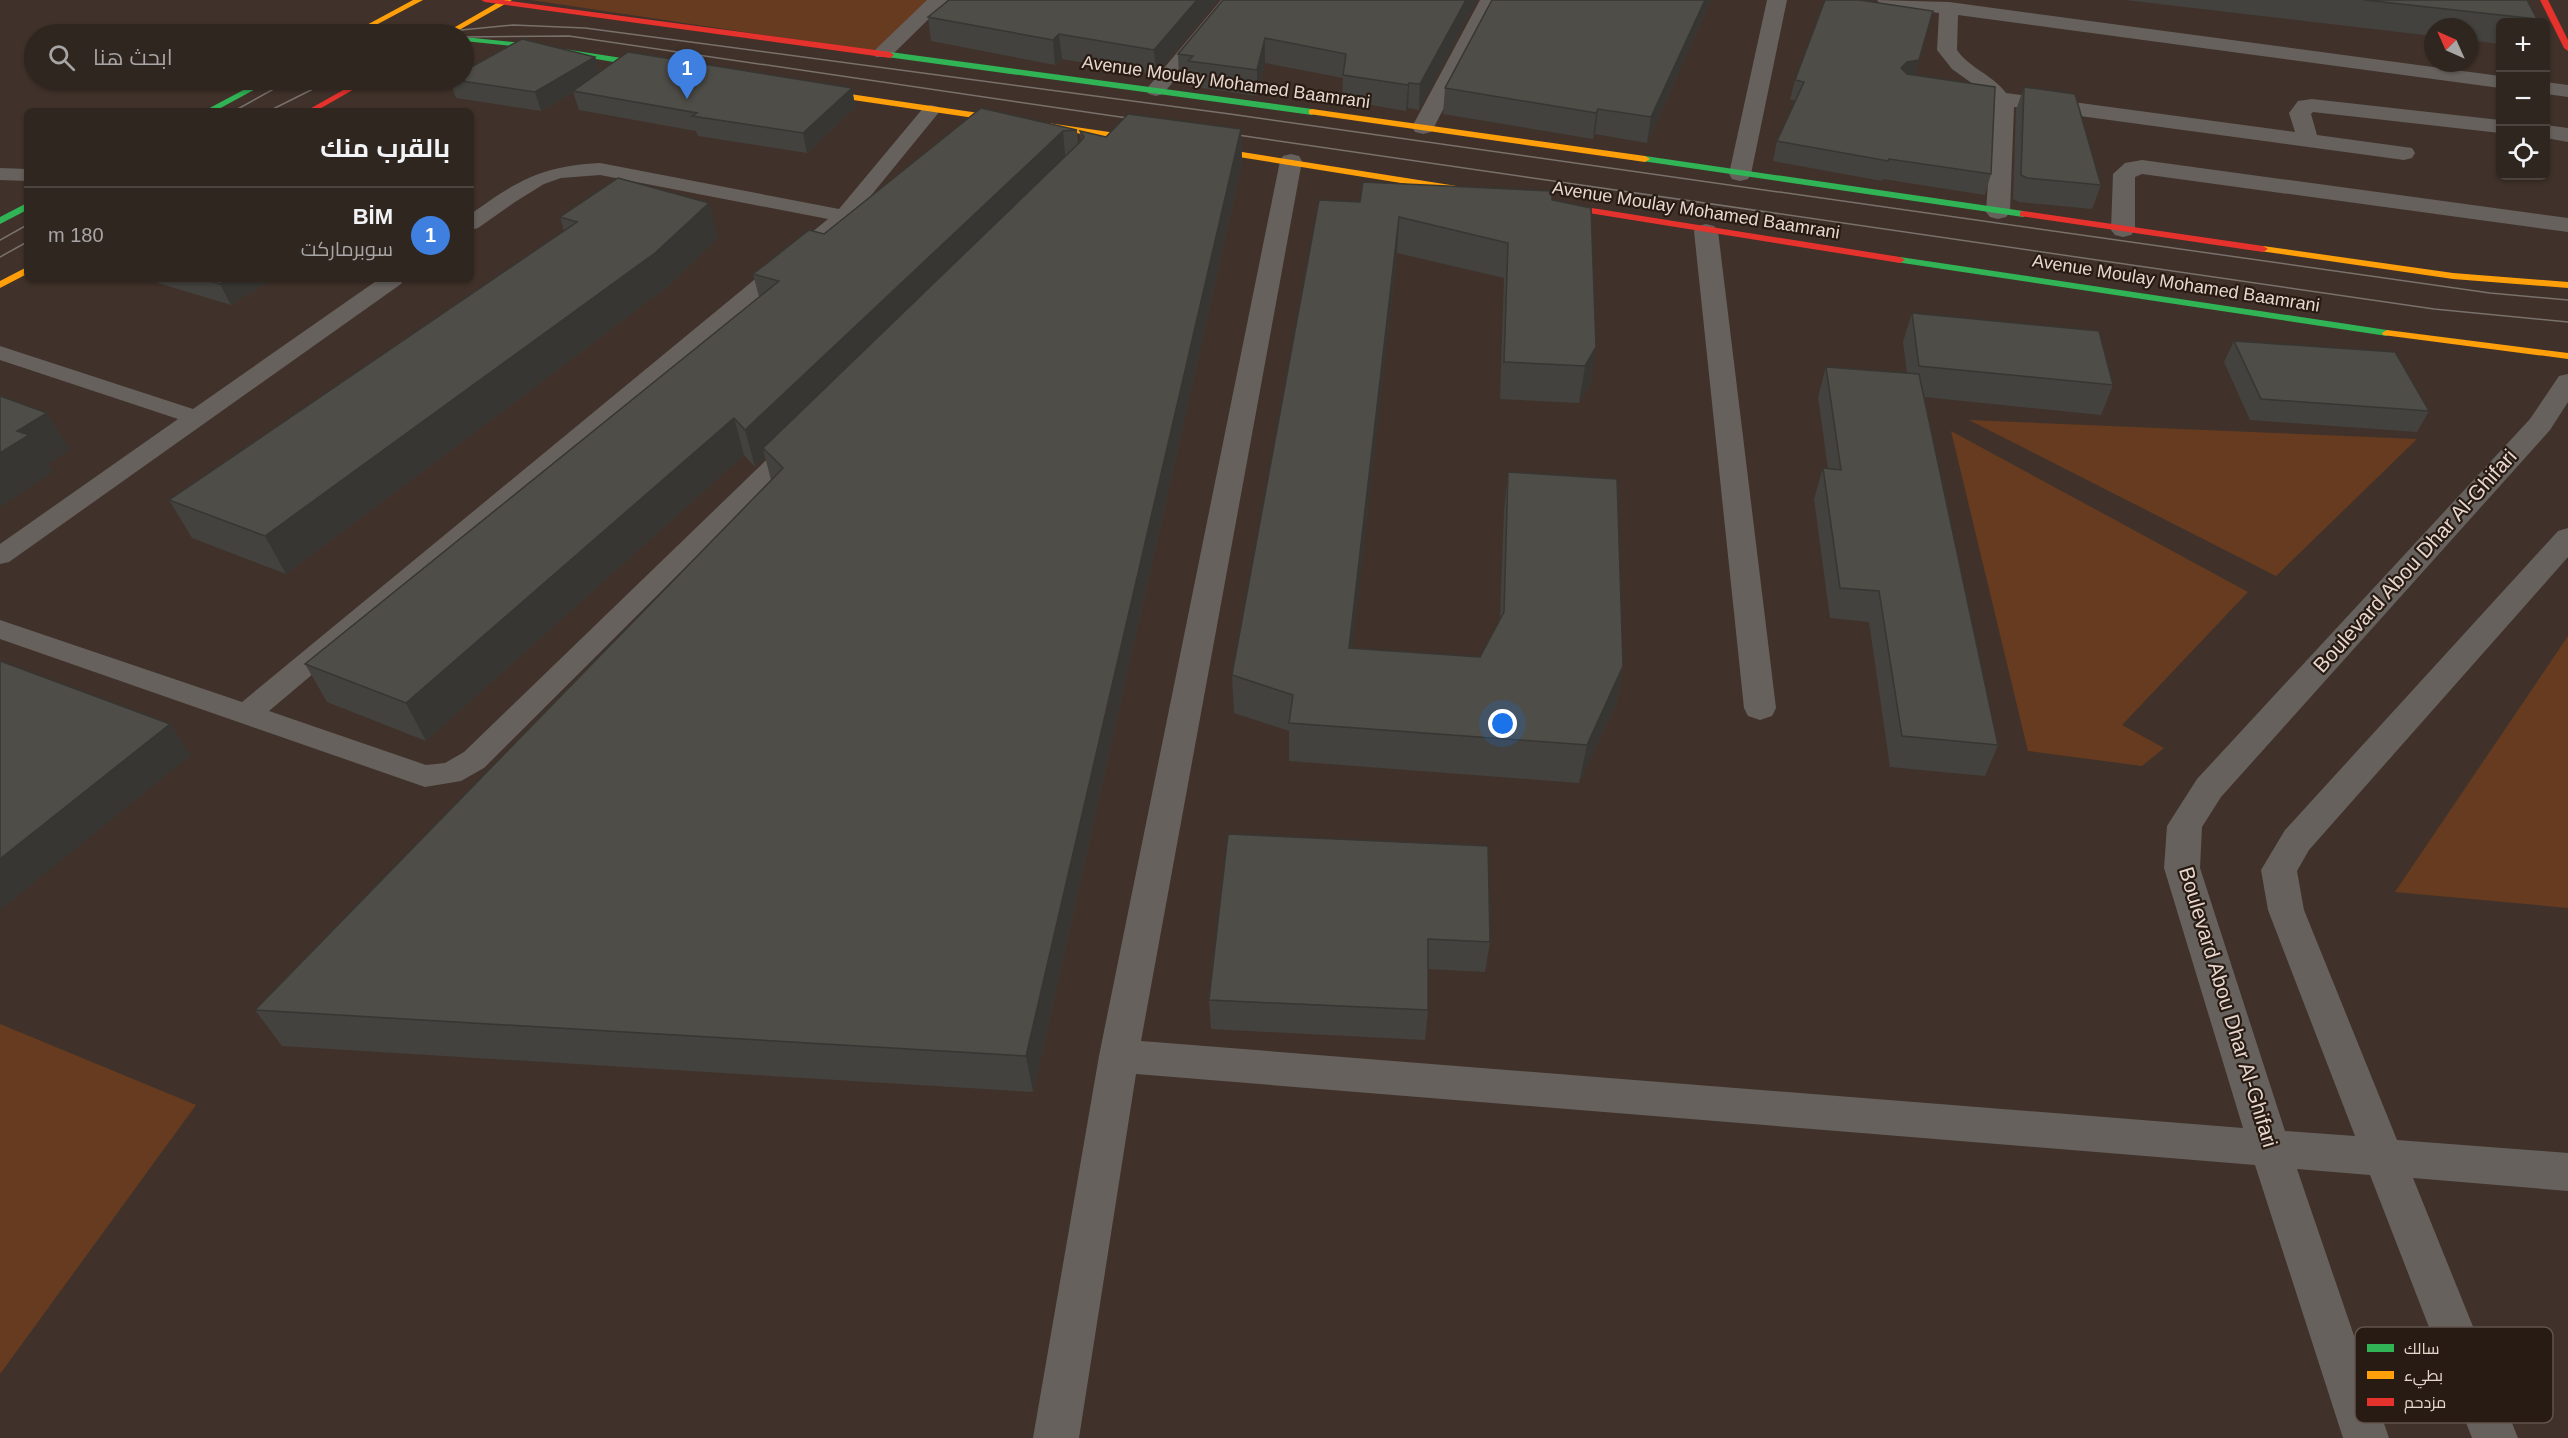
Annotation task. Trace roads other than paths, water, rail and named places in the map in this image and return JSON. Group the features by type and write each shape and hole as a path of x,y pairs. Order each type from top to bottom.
{"street":[{"path":"373,24 419,0"},
{"name":"Avenue Moulay Mohamed Baamrani","path":"485,0 1423,127 2424,273 2514,283 2568,285"},
{"path":"883,53 938,0"},
{"path":"1156,90 1231,0"},
{"path":"1423,127 1490,0"},
{"path":"1740,174 1777,0"},
{"path":"1887,0 2496,81"},
{"path":"2544,0 2568,48"},
{"path":"465,24 505,2"},
{"path":"1949,8 1947,49 1955,60 2001,99 2004,110 1998,212"},
{"path":"474,40 531,46 672,69"},
{"path":"789,88 930,111 1165,143"},
{"path":"2550,89 2568,91"},
{"path":"214,108 249,90"},
{"path":"315,108 348,90"},
{"path":"1932,90 2404,153"},
{"path":"2308,140 2300,113 2301,109 2312,105 2496,127"},
{"path":"2550,133 2568,135"},
{"path":"1188,147 1291,161 1490,194"},
{"path":"1056,1438 1119,1056 1291,161"},
{"path":"2123,230 2124,174 2133,168 2142,167 2568,225"},
{"name":"Avenue Moulay Mohamed Baamrani","path":"1537,202 1706,231 2444,342 2568,356"},
{"path":"0,221 24,208"},
{"path":"1706,231 1760,708"},
{"path":"0,285 24,272"},
{"name":"Boulevard Abou Dhar Al-Ghifari","path":"2355,1405 2269,1146 2182,868 2185,826 2209,788 2540,424 2568,381"},
{"path":"2452,1327 2286,910 2279,870 2297,840 2568,538"},
{"path":"1119,1056 2269,1146 2568,1172"},
{"name":"Boulevard Abou Dhar Al-Ghifari","path":"2361,1423 2366,1438"},
{"path":"2489,1423 2495,1438"}],"lane":[{"path":"248,713 844,216 930,111"},
{"path":"474,222 521,188 548,176 600,169 844,216"},
{"path":"0,174 24,175"},
{"path":"0,556 389,282"},
{"path":"0,353 197,418"},
{"path":"0,629 425,776 451,773 474,760 813,428"}],"tram line":[{"path":"474,29 513,25 585,28 1230,114 2490,293 2568,300"},
{"path":"474,37 569,36 1141,120"},
{"path":"239,108 272,90"},
{"path":"275,108 311,90"},
{"path":"1224,133 2434,309 2568,322"},
{"path":"0,240 24,227"},
{"path":"0,257 24,244"}],"place":[{"name":"BİM","path":"687,99"}]}
